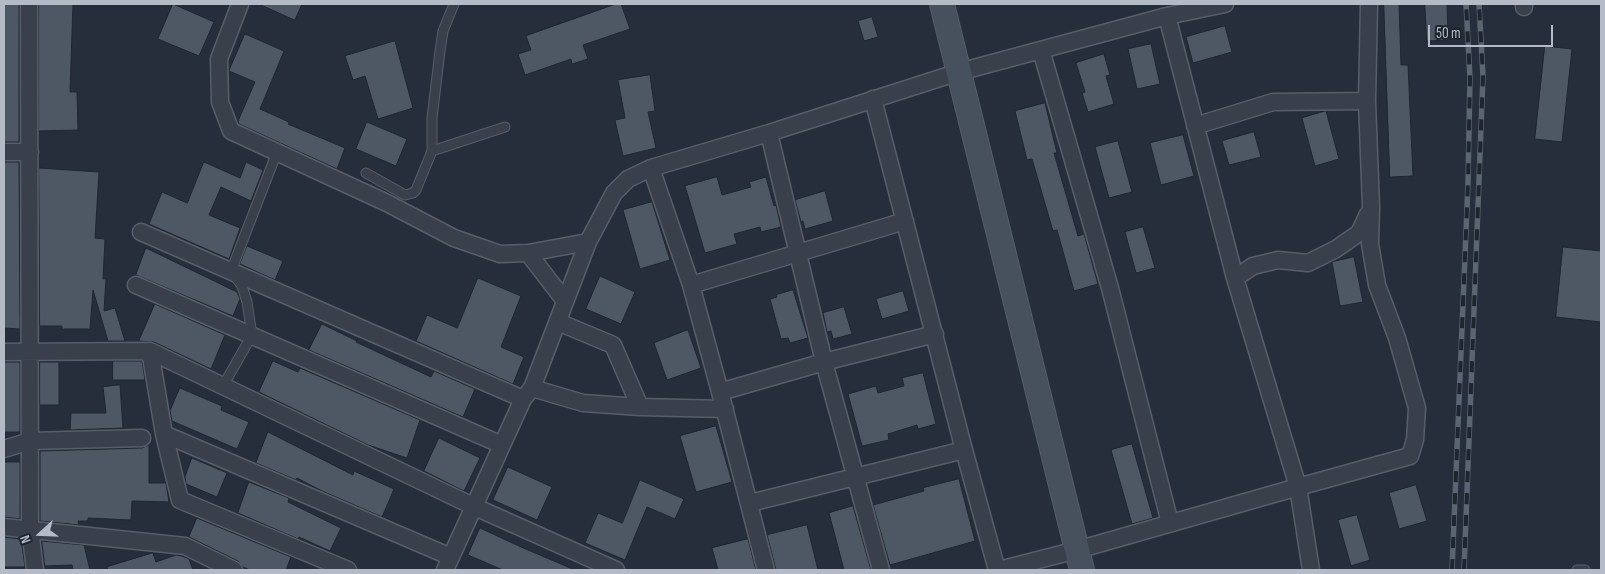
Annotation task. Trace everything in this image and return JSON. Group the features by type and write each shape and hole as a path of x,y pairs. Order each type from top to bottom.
{"street":[{"path":"30,4 30,529 35,570"},
{"path":"240,4 218,59 220,102 231,130 387,203 454,238 500,254 528,253 588,242"},
{"path":"942,4 1079,560"},
{"path":"164,434 448,563 527,394 558,322 588,242 614,192 628,179 651,168 959,72 1168,16 1225,4"},
{"path":"872,99 964,450 998,570 1079,560 1170,522 1410,456 1415,440 1417,408 1397,338 1376,285 1370,244 1372,207 1367,101 1370,4"},
{"path":"1168,16 1235,278 1298,487 1311,570"},
{"path":"1041,50 1110,288 1170,522"},
{"path":"1195,126 1273,102 1367,101"},
{"path":"768,133 824,362 881,570"},
{"path":"4,152 30,152"},
{"path":"651,168 691,285 750,503 766,570"},
{"path":"1235,278 1253,266 1278,260 1308,263 1336,249 1359,233 1372,207"},
{"path":"691,285 905,221"},
{"path":"141,232 527,394 583,402 640,407 725,409"},
{"path":"528,253 565,301"},
{"path":"136,285 502,445"},
{"path":"558,322 613,345 640,407"},
{"path":"720,392 824,362 935,334"},
{"path":"150,351 164,434 180,500 348,570"},
{"path":"4,352 150,351 474,507 616,570"},
{"path":"4,449 30,441 142,438"},
{"path":"750,503 964,450"},
{"path":"4,528 30,529 185,546 234,570"}],"lane":[{"path":"366,173 405,195 416,190 432,151 432,118 440,52 444,31 454,4"},
{"path":"432,151 505,127"},
{"path":"223,386 252,335 247,302 242,286 231,271 277,152"},
{"path":"1578,570 1585,570"}],"building":[{"path":"4,4 19,4 19,142 4,142"},
{"path":"39,4 73,4 70,92 77,92 78,130 39,131"},
{"path":"173,4 214,22 199,56 158,39"},
{"path":"259,4 302,4 295,20"},
{"path":"616,4 621,4 630,29 583,45 588,59 572,64 571,59 525,75 518,54 531,50 526,36"},
{"path":"1384,4 1399,4 1401,65 1408,65 1413,176 1390,177"},
{"path":"1425,4 1447,4 1448,40 1427,41"},
{"path":"872,17 878,37 864,41 858,21"},
{"path":"1225,26 1232,52 1193,63 1186,37"},
{"path":"245,34 284,51 260,109 289,122 288,124 345,148 337,169 239,124 238,121 255,82 229,71"},
{"path":"395,41 413,108 378,119 365,76 353,80 345,56"},
{"path":"1151,44 1160,84 1137,89 1128,49"},
{"path":"1545,46 1572,49 1562,142 1535,139"},
{"path":"1104,54 1110,75 1106,76 1114,104 1088,112 1082,93 1085,92 1076,63"},
{"path":"650,75 655,111 648,112 656,148 623,156 615,120 625,118 618,80"},
{"path":"1045,103 1057,153 1054,153 1078,236 1084,234 1098,284 1074,291 1057,230 1053,231 1032,159 1027,160 1015,111"},
{"path":"1326,111 1339,159 1315,166 1302,118"},
{"path":"367,122 407,139 396,166 356,149"},
{"path":"1254,132 1261,157 1229,165 1222,141"},
{"path":"1183,135 1194,176 1161,185 1150,143"},
{"path":"1118,141 1132,192 1109,198 1095,147"},
{"path":"5,162 19,162 20,329 4,328"},
{"path":"204,162 240,178 246,162 263,170 251,201 221,187 209,215 240,228 229,259 149,224 162,192 187,203"},
{"path":"39,168 99,172 95,238 105,239 103,279 106,279 104,311 115,308 125,341 108,341 93,290 90,329 62,329 62,326 40,326"},
{"path":"717,177 722,195 751,187 749,182 766,177 774,206 776,205 781,227 761,232 760,227 734,234 737,244 705,253 685,186"},
{"path":"825,191 833,221 805,229 795,200"},
{"path":"652,202 670,260 640,269 623,210"},
{"path":"1143,227 1155,268 1136,273 1125,232"},
{"path":"247,246 283,261 275,280 240,264"},
{"path":"1563,247 1601,251 1601,322 1556,317"},
{"path":"146,248 237,292 240,299 233,316 136,275"},
{"path":"1354,257 1363,302 1340,306 1332,262"},
{"path":"600,276 635,292 621,324 586,309"},
{"path":"478,278 521,296 501,347 524,357 513,384 416,341 427,315 457,328"},
{"path":"793,290 808,338 790,343 788,338 781,339 770,299 777,297 776,295"},
{"path":"903,291 909,311 882,319 876,299"},
{"path":"155,304 225,335 211,369 154,342 139,341"},
{"path":"844,307 852,334 833,339 831,331 827,332 823,313"},
{"path":"322,324 431,377 434,371 475,389 463,417 309,350"},
{"path":"688,330 701,368 667,380 654,343"},
{"path":"113,361 142,361 145,380 113,380"},
{"path":"273,361 298,372 300,368 420,420 407,458 368,445 259,392"},
{"path":"4,362 20,362 20,432 4,432"},
{"path":"40,362 59,362 59,405 40,405"},
{"path":"923,373 936,424 918,429 917,425 888,434 889,440 862,446 848,394 876,386 878,393 904,386 902,378"},
{"path":"120,385 123,428 70,430 71,413 106,413 103,387"},
{"path":"180,388 222,406 221,410 249,422 237,449 172,421 170,411"},
{"path":"716,426 732,482 696,492 680,436"},
{"path":"268,432 353,475 354,471 394,489 382,517 297,478 296,480 256,463"},
{"path":"439,438 480,458 464,491 424,471"},
{"path":"1132,444 1153,518 1132,524 1111,450"},
{"path":"149,445 149,483 166,483 169,502 132,501 131,520 88,518 88,521 78,521 79,525 40,521 40,451 142,448"},
{"path":"192,458 227,473 217,497 186,484 185,477"},
{"path":"4,462 20,462 20,519 4,517"},
{"path":"508,467 552,487 537,520 493,500"},
{"path":"959,479 975,541 890,565 873,505 924,491 923,488"},
{"path":"640,480 684,499 675,519 647,507 625,560 585,543 598,513 622,523"},
{"path":"249,482 289,498 288,502 341,528 330,551 238,513"},
{"path":"1416,485 1427,521 1399,529 1389,493"},
{"path":"853,506 871,570 844,570 829,513"},
{"path":"1357,515 1370,560 1351,566 1338,520"},
{"path":"197,518 291,557 286,570 250,570 243,567 238,561 189,537"},
{"path":"807,525 818,570 776,570 767,535"},
{"path":"480,528 575,570 503,570 468,555"},
{"path":"4,537 21,539 25,567 4,567"},
{"path":"748,539 756,570 718,570 712,548"},
{"path":"42,541 84,545 90,570 73,570 72,565 45,566"},
{"path":"153,553 156,562 176,555 182,556 189,559 193,570 108,570 107,567"}],"railway":[{"path":"1452,570 1468,183 1470,78 1466,4"},
{"path":"1464,570 1483,76 1479,4"}]}
